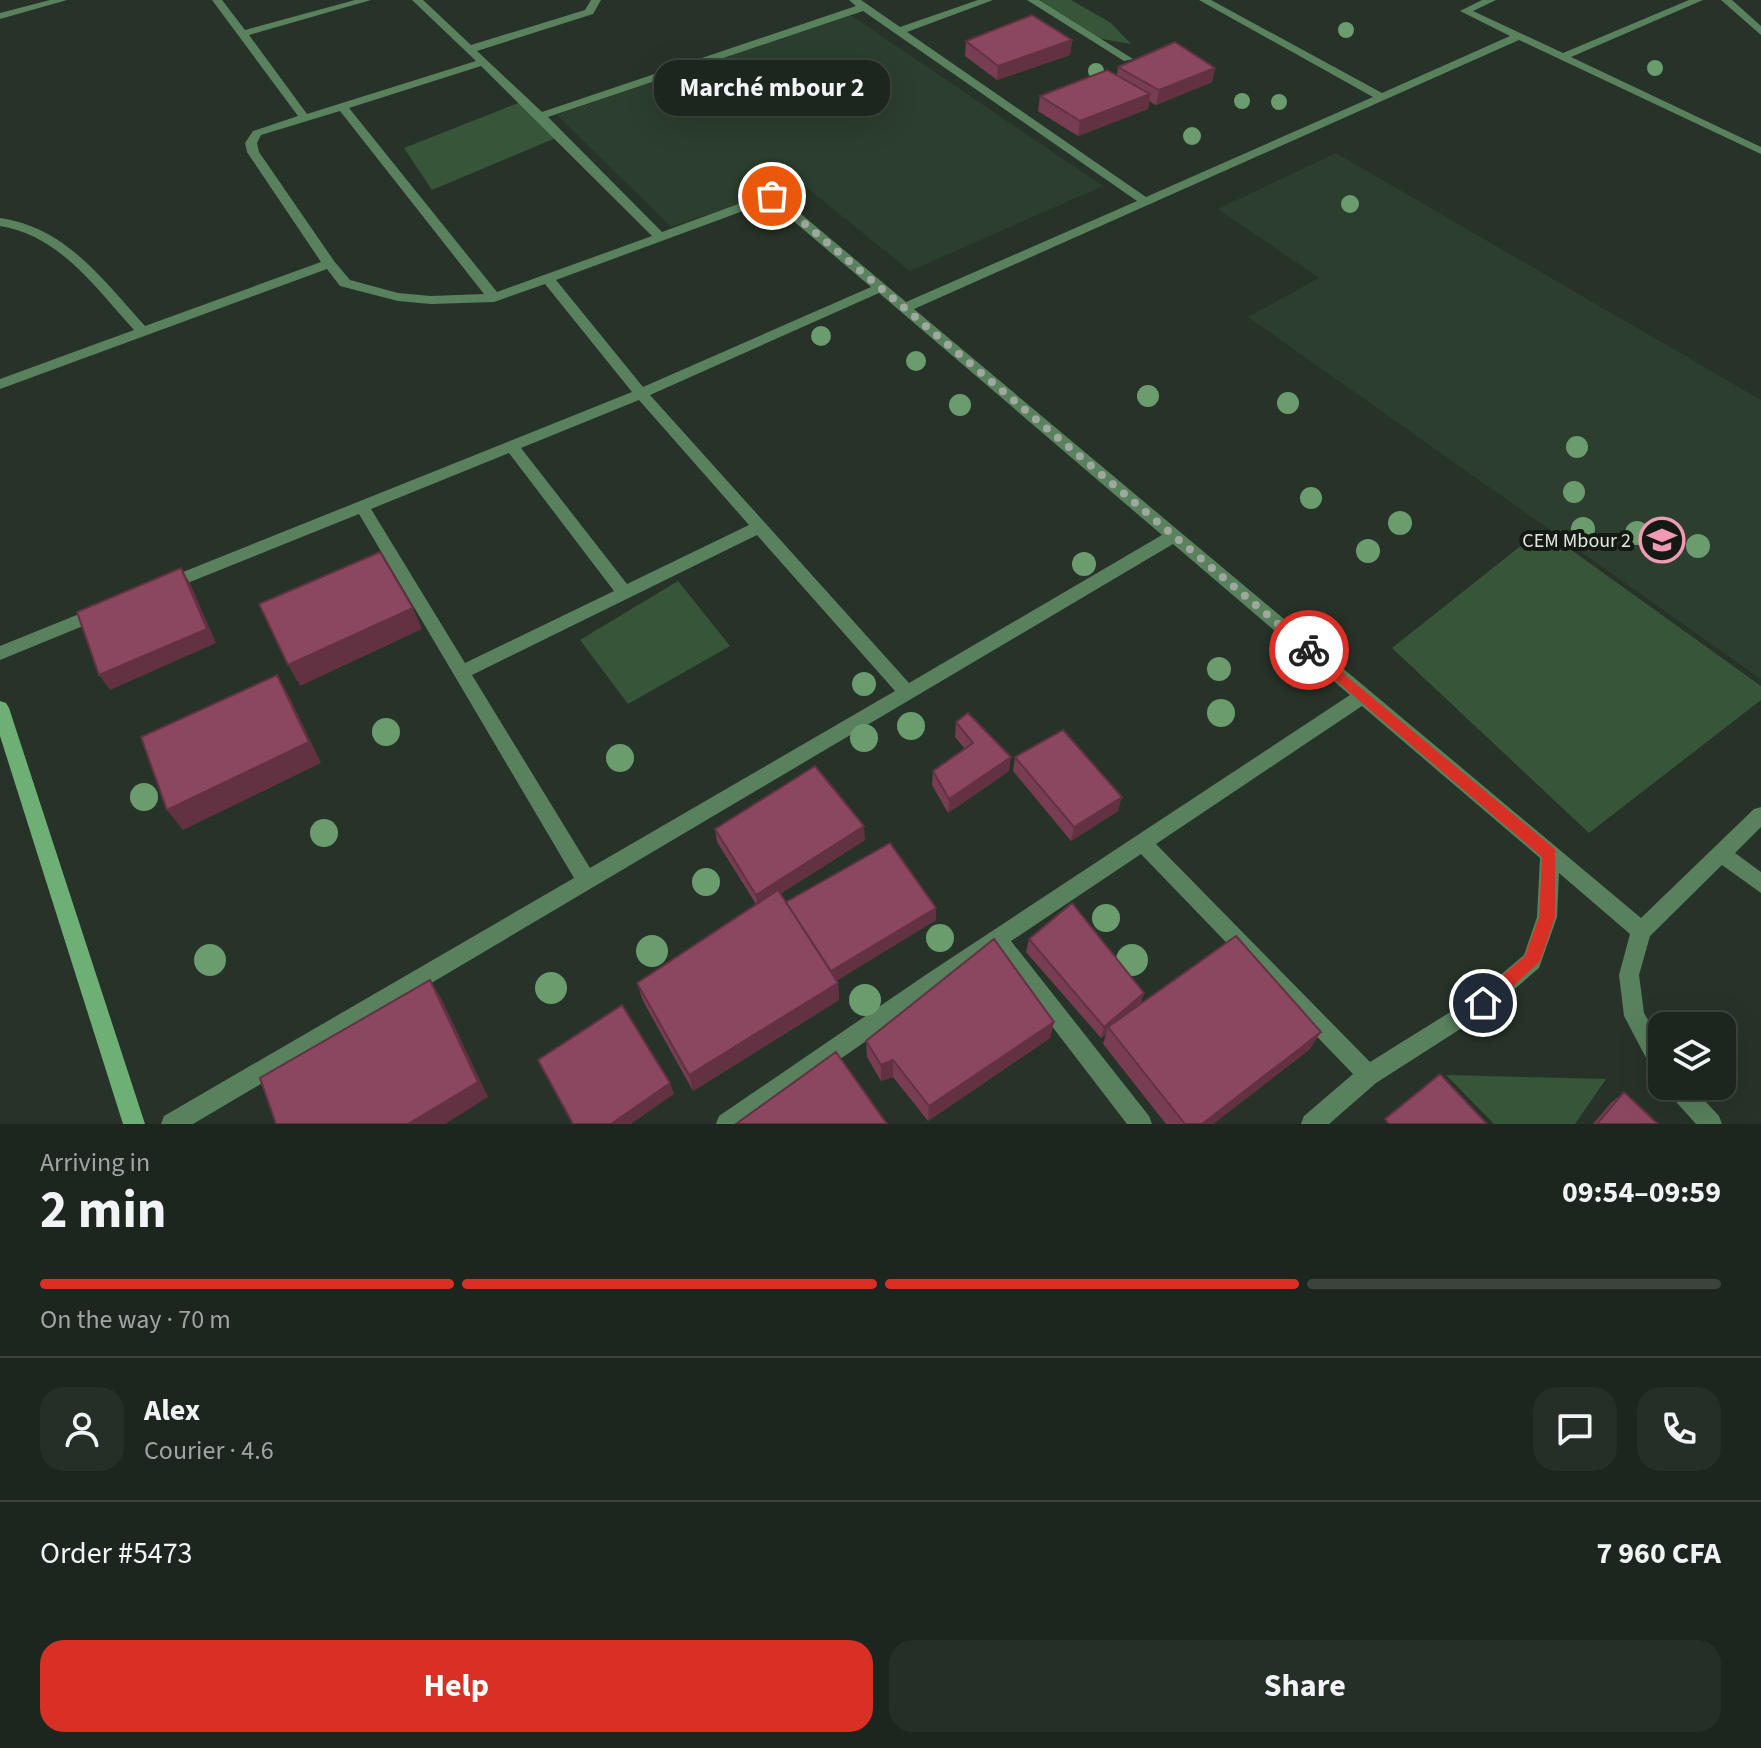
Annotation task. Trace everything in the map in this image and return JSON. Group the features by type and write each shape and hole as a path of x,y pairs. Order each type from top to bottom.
{"street":[{"path":"0,16 62,0"},
{"path":"217,0 305,118"},
{"path":"242,34 366,0"},
{"path":"417,0 540,116 660,237"},
{"path":"471,49 589,12 596,0"},
{"path":"899,31 988,0"},
{"path":"1032,0 1128,59"},
{"path":"1204,0 1383,98"},
{"path":"1491,0 1465,11 1761,151"},
{"path":"1563,57 1698,0"},
{"path":"1726,0 1760,31"},
{"path":"540,116 859,3 1146,202"},
{"path":"905,308 1520,36"},
{"path":"484,62 257,133 251,143 253,152 345,283 371,292 431,300 494,298 772,196 1641,931"},
{"path":"343,107 494,298"},
{"path":"1745,143 1761,142"},
{"path":"0,222 16,222 64,248 143,332"},
{"path":"0,384 329,264"},
{"path":"547,278 641,394 908,693"},
{"path":"159,588 641,394 880,288"},
{"path":"512,447 624,592"},
{"path":"361,505 587,881"},
{"path":"461,673 761,526"},
{"path":"172,1124 1174,536"},
{"path":"0,653 115,606"},
{"path":"727,1124 997,939 1363,696"},
{"path":"0,708 134,1124"},
{"path":"1648,1040 1634,1016 1629,975 1641,931 1761,815"},
{"path":"1143,843 1368,1075"},
{"path":"1312,1124 1368,1075 1483,1003 1532,961 1547,917 1550,854"},
{"path":"1722,854 1761,884"},
{"path":"997,939 1141,1124"},
{"path":"1690,1100 1711,1124"}],"shaded area":[{"path":"1040,0 1071,0 1111,23 1131,44 1085,36"},
{"path":"849,14 1103,186 910,271 801,183 671,227 557,115"},
{"path":"521,102 558,137 432,190 404,148"},
{"name":"CEM Mbour 2","path":"1336,153 1761,400 1761,679 1248,317 1319,278 1218,209"},
{"path":"1542,529 1761,686 1761,700 1589,833 1392,648"},
{"path":"678,581 730,646 628,704 580,640"},
{"path":"1446,1075 1606,1079 1575,1124 1494,1124"}],"building":[{"path":"1032,15 1072,40 998,66 966,41"},
{"path":"1175,42 1215,68 1159,90 1118,67"},
{"path":"1107,70 1150,94 1080,121 1040,96"},
{"path":"380,552 413,608 288,665 259,604"},
{"path":"181,568 207,629 99,675 77,612"},
{"path":"277,675 309,742 167,810 141,737"},
{"path":"968,713 1011,757 949,799 933,771 973,743 956,722"},
{"path":"1063,730 1122,797 1074,827 1015,757"},
{"path":"815,766 864,826 756,895 715,829"},
{"path":"890,843 936,908 831,971 786,902"},
{"path":"778,890 838,983 689,1075 637,983"},
{"path":"1072,903 1144,993 1104,1027 1029,939"},
{"path":"1236,936 1321,1032 1202,1124 1185,1124 1108,1027"},
{"path":"994,939 1054,1022 929,1106 893,1060 881,1065 866,1041"},
{"path":"430,980 478,1082 408,1124 276,1124 260,1078"},
{"path":"622,1005 670,1083 611,1124 573,1124 538,1060"},
{"path":"836,1052 887,1124 736,1124"},
{"path":"1440,1074 1487,1124 1389,1124 1385,1119"},
{"path":"1624,1092 1658,1124 1597,1124"}],"way so far":[{"path":"772,196 1309,650"}],"place":[{"name":"Marché mbour 2","path":"772,196"},
{"name":"CEM Mbour 2","path":"1662,540"}],"route":[{"path":"1309,650 1550,854 1547,917 1532,961 1483,1003"}]}
